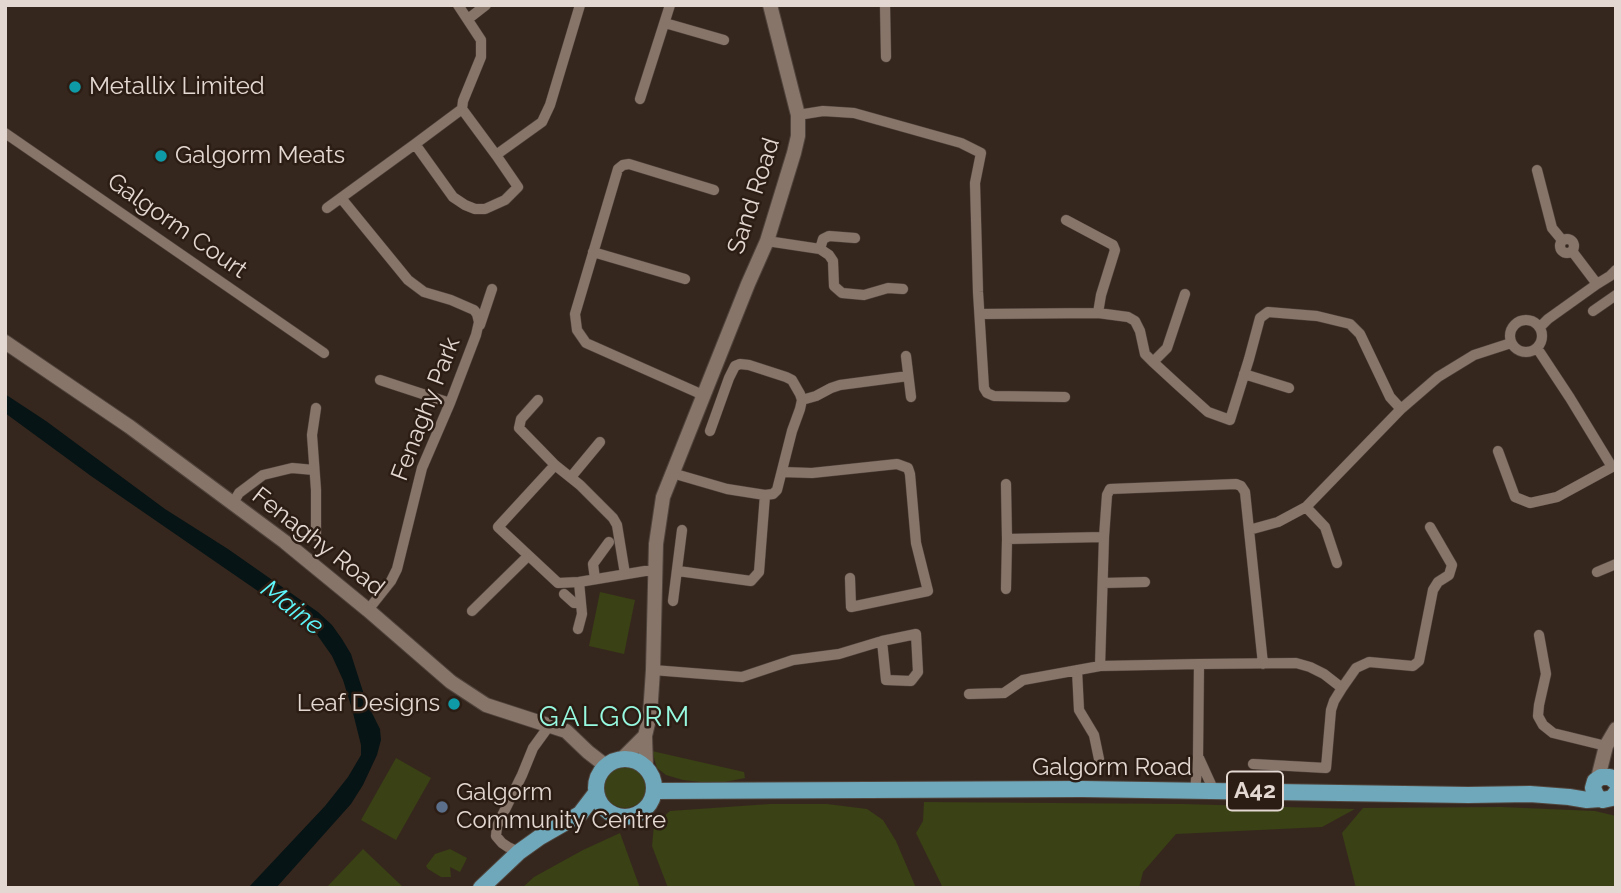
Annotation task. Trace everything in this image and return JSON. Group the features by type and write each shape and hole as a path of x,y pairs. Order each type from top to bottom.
{"main road":[{"path":"580,814 630,817 647,808 652,801 654,783 651,774 639,762 630,759 613,761 606,766 597,780 596,793 600,804 613,815"},
{"name":"Galgorm Road","path":"654,792 1191,787 1214,791 1530,794 1587,800 1607,790"},
{"path":"481,888 540,836 580,814 596,793"}],"street":[{"path":"415,144 453,197 464,205 485,209 505,200 518,187 462,109 481,57 481,40 458,5"},
{"path":"468,19 486,5"},
{"path":"496,155 542,122 550,105 580,5"},
{"path":"640,99 670,5"},
{"name":"Sand Road","path":"646,767 645,736 650,715 653,670 656,544 663,497 767,241 798,136 798,115 770,5"},
{"path":"885,5 886,57"},
{"path":"665,23 724,40"},
{"path":"327,208 462,109"},
{"path":"798,115 823,111 854,113 961,144 981,153 975,183 984,388 994,396 1065,397"},
{"name":"Galgorm Court","path":"5,133 324,353"},
{"path":"703,395 586,343 577,330 575,314 618,169 629,164 714,190"},
{"path":"1537,170 1552,228 1562,240 1571,240 1574,244 1572,251 1597,284"},
{"name":"Fenaghy Park","path":"341,198 408,281 424,292 474,310 479,322 450,403 422,468 397,569 368,610"},
{"path":"1066,220 1113,245 1115,250 1098,313"},
{"path":"820,249 823,239 829,236 855,238"},
{"path":"767,241 820,249 830,255 833,261 834,286 842,293 864,295 888,288 903,289"},
{"path":"593,252 685,279"},
{"path":"1540,327 1616,270"},
{"path":"476,335 492,289"},
{"path":"1153,362 1167,348 1185,294"},
{"path":"1593,312 1616,295"},
{"path":"980,314 1098,313 1128,317 1135,321 1140,331 1145,354 1208,412 1230,420 1260,318 1268,312 1317,316 1350,324 1360,334 1390,397 1401,409"},
{"path":"1521,321 1532,321 1542,331 1542,341 1533,351 1523,352 1511,343 1512,327 1521,321"},
{"name":"Fenaghy Road","path":"5,342 130,427 285,542 451,682 486,705 566,731 606,766"},
{"path":"1249,530 1278,522 1306,507 1401,409 1438,377 1474,355 1511,343"},
{"path":"1498,451 1515,497 1530,503 1557,497 1612,467 1537,348"},
{"path":"906,356 911,397"},
{"path":"672,473 727,489 773,494 777,491 802,400 792,380 740,364 732,370 710,431"},
{"path":"1244,374 1289,388"},
{"path":"802,400 840,385 908,376"},
{"path":"380,380 450,403"},
{"path":"538,400 521,419 519,428 613,518 617,525 625,574"},
{"path":"316,408 312,435 316,536"},
{"path":"571,477 600,442"},
{"path":"782,472 812,473 897,464 908,468 911,474 916,544 928,591 851,607 850,578"},
{"path":"555,465 498,527 558,583 656,571"},
{"path":"233,503 239,493 263,475 292,468 314,470"},
{"path":"1006,484 1006,589"},
{"path":"1101,666 1104,537 1107,495 1110,489 1236,484 1245,492 1263,664"},
{"path":"678,571 751,581 759,572 765,495"},
{"path":"1306,507 1325,527 1337,563"},
{"path":"1253,764 1326,768 1331,710 1356,668 1368,662 1413,666 1419,661 1433,590 1438,582 1449,575 1452,565 1430,527"},
{"path":"673,601 682,530"},
{"path":"1007,539 1104,537"},
{"path":"595,579 593,564 608,542"},
{"path":"472,611 528,556"},
{"path":"1597,572 1616,564"},
{"path":"578,629 582,614 579,582"},
{"path":"1103,583 1144,582"},
{"path":"564,594 574,603 581,603"},
{"path":"653,670 743,677 793,660 839,654 882,641 916,634 918,671 911,681 886,680 882,641"},
{"path":"1539,635 1546,674 1538,716 1543,725 1553,733 1605,751"},
{"path":"969,694 1004,693 1023,680 1101,666 1199,664 1296,663 1324,674 1342,688"},
{"path":"1191,787 1198,758 1199,664"},
{"path":"1077,670 1079,710 1094,735 1099,759"},
{"path":"519,852 502,843 496,836 497,826 533,748 549,726"},
{"name":"Galgorm Road","path":"1607,790 1605,751 1616,729"},
{"path":"622,759 645,736"},
{"path":"1198,758 1214,791"}],"green space":[{"path":"600,592 635,600 624,654 589,646"},
{"path":"652,751 744,772 745,778 709,783 683,780 666,775 657,768"},
{"path":"396,758 431,778 396,840 361,820"},
{"path":"625,764 634,765 641,770 646,777 646,795 641,802 634,807 625,808 616,807 609,802 604,795 603,786 604,777 609,770 616,765"},
{"path":"924,802 1183,804 1355,809 1322,827 1176,834 1143,872 1139,888 943,888 916,833 923,821"},
{"path":"770,804 827,804 867,809 883,820 896,841 916,888 668,888 652,846 654,825 670,811"},
{"path":"1501,807 1595,811 1616,816 1616,888 1356,888 1342,833 1363,808"},
{"path":"620,833 640,888 522,888 534,877"},
{"path":"363,849 404,888 326,888"},
{"path":"450,849 467,858 460,872 450,867 451,877 441,877 428,869 426,866 435,854"}],"water":[{"name":"Maine","path":"5,394 165,509 318,612 332,625 351,654 366,701 380,729 381,740 377,755 351,804 276,888 248,888 325,806 361,755 352,709 332,656 313,629 91,476 5,413"}],"place":[{"name":"Metallix Limited","path":"75,87"},
{"name":"Galgorm Meats","path":"161,156"},
{"name":"Leaf Designs","path":"454,704"},
{"name":"Galgorm Community Centre","path":"442,807"}],"district":[{"name":"GALGORM","path":"615,718"}]}
